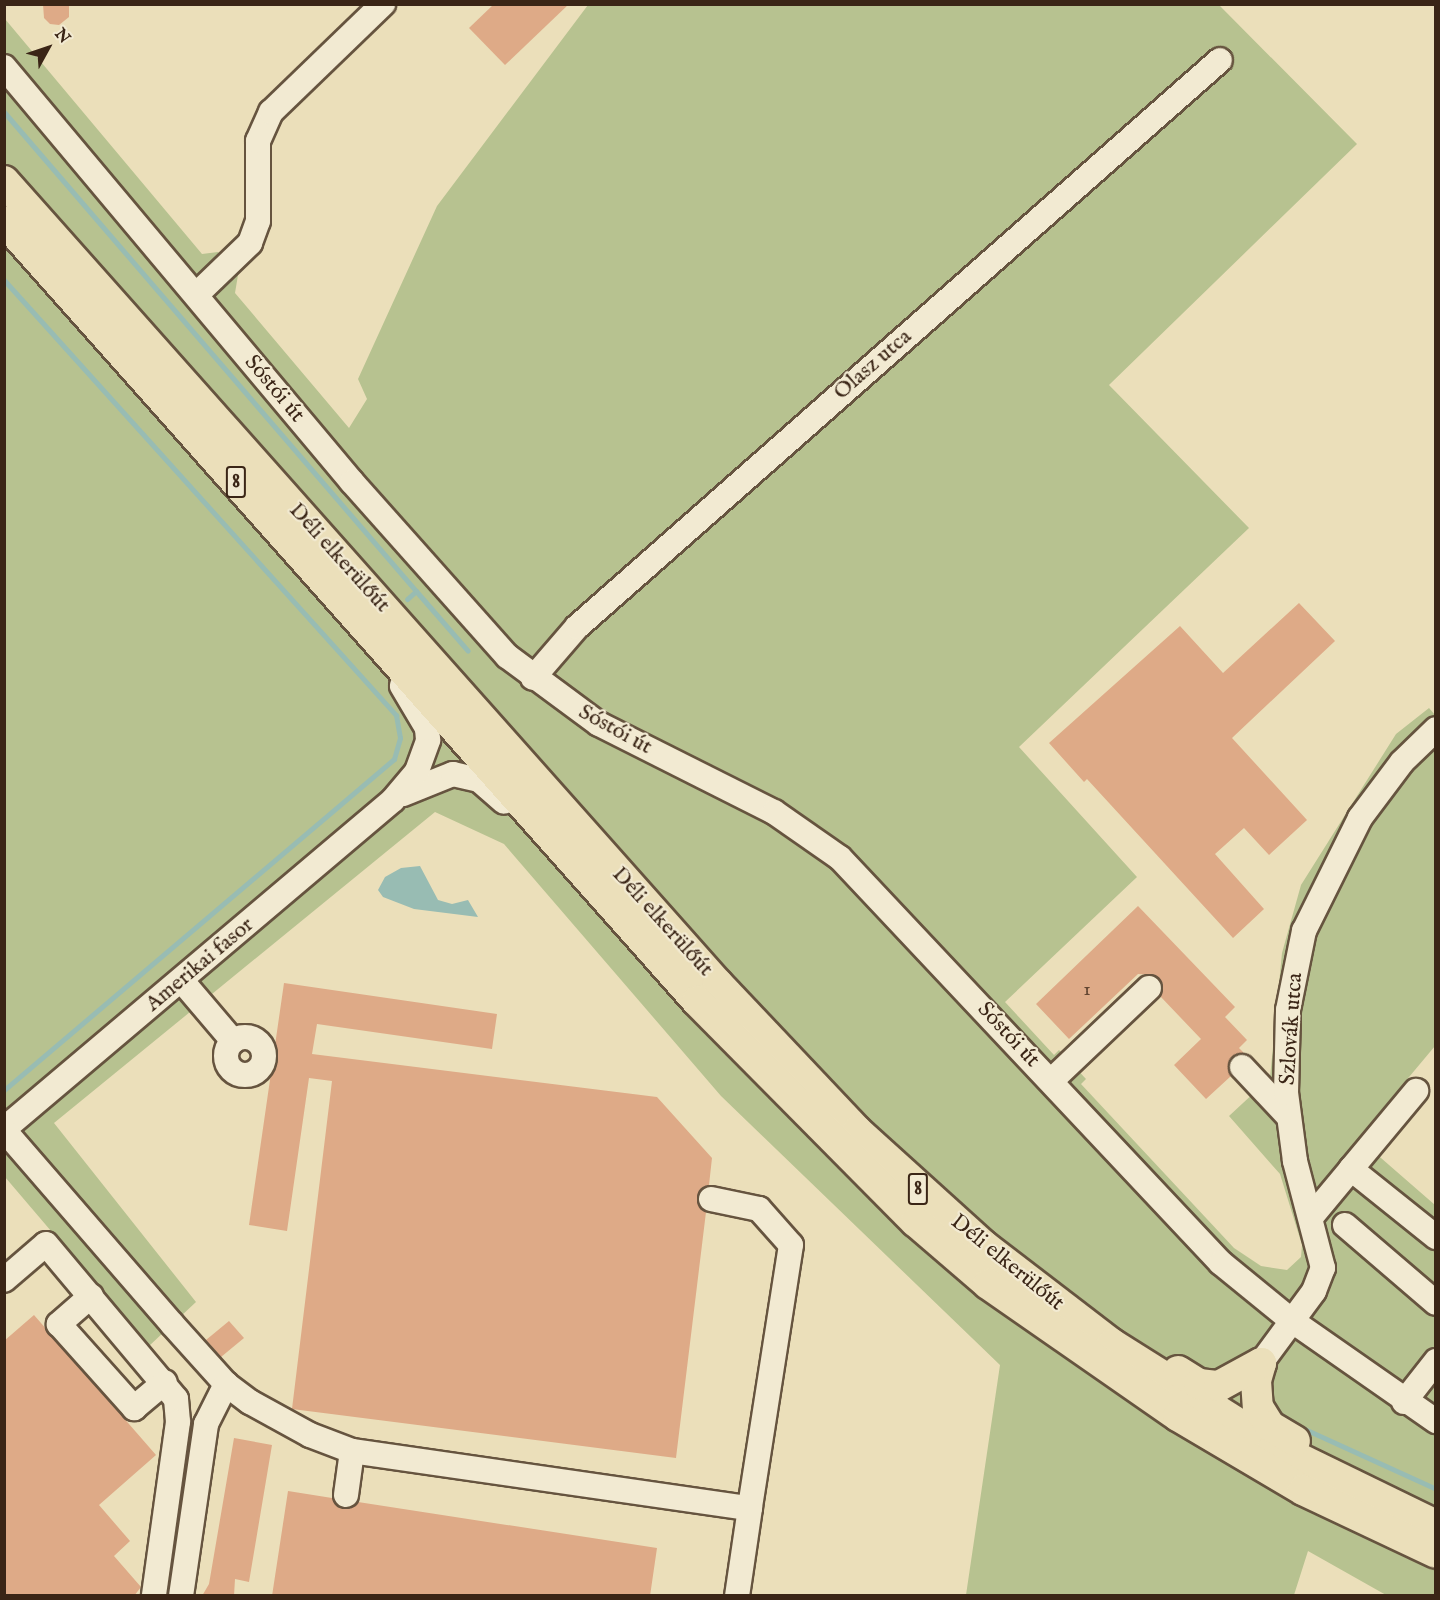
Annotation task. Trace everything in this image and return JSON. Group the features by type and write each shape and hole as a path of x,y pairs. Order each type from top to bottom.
{"main road":[{"name":"Déli elkerülőút","path":"4,181 710,975 857,1131 983,1245 1112,1344 1206,1406 1348,1485 1436,1525"},
{"name":"Déli elkerülőút","path":"4,221 587,874 697,1001 813,1123 988,1284 1252,1462 1436,1553"},
{"path":"1112,1344 1144,1350 1208,1386 1233,1382 1261,1363"},
{"path":"1261,1363 1256,1396 1264,1418 1321,1457 1348,1485"}],"street":[{"path":"196,294 250,243 258,221 258,141 271,112 382,4"},
{"name":"Olasz utca","path":"533,678 577,627 1220,60"},
{"name":"Sóstói út","path":"4,67 483,632 533,678 599,724 774,812 840,858 1221,1263 1291,1320"},
{"path":"349,610 414,701 427,728 425,753 393,800"},
{"name":"Szlovák utca","path":"1261,1363 1322,1274 1312,1216 1288,1116 1288,1020 1297,957 1313,909 1354,809 1421,734"},
{"path":"393,800 441,777 479,780 527,828 587,874"},
{"name":"Amerikai fasor","path":"4,1129 182,981 393,800"},
{"path":"182,981 233,1041"},
{"path":"1051,1081 1149,988"},
{"path":"1242,1067 1288,1116"},
{"path":"1312,1216 1416,1091"},
{"path":"4,1129 226,1384 274,1416 352,1451 750,1508"},
{"path":"1352,1169 1436,1237"},
{"path":"711,1199 759,1209 791,1245 737,1596"},
{"path":"1345,1225 1436,1303"},
{"path":"4,1280 46,1244 165,1382 176,1399 178,1422 154,1596"},
{"path":"91,1296 59,1324 134,1408 165,1382"},
{"path":"1291,1320 1404,1402 1436,1421"},
{"path":"1404,1402 1436,1362"},
{"path":"181,1596 207,1424 226,1384"},
{"path":"346,1495 352,1451"}],"green space":[{"path":"588,5 1219,5 1357,144 1109,385 1249,528 1019,747 1137,877 1005,1002 1054,1055 1059,1050 1086,1079 1081,1084 1234,1248 1261,1266 1287,1270 1301,1257 1302,1245 1280,1174 1229,1116 1270,1078 1282,953 1301,885 1396,734 1429,708 1435,715 1435,1046 1358,1138 1435,1205 1435,1595 1386,1595 1308,1551 1294,1595 966,1595 1000,1365 721,1096 504,844 435,812 54,1123 196,1302 149,1346 5,1177 5,19 202,254 218,252 238,275 235,293 349,428 367,399 358,379 437,206"}],"water":[{"path":"420,866 438,900 452,904 468,900 478,917 414,909 383,897 378,890 385,877 401,868"}],"building":[{"path":"43,4 69,4 69,17 59,25 50,24 44,18"},
{"path":"494,4 569,4 505,65 469,28"},
{"path":"1299,603 1335,641 1232,738 1307,820 1269,855 1244,828 1215,854 1264,909 1233,938 1087,779 1084,782 1049,743 1180,626 1223,673"},
{"path":"1138,906 1235,1007 1225,1017 1247,1040 1239,1048 1244,1053 1229,1062 1231,1076 1206,1099 1174,1065 1201,1039 1160,996 1163,984 1154,975 1138,974 1069,1039 1036,1004"},
{"path":"284,983 497,1014 492,1049 317,1024 312,1054 657,1097 712,1158 709,1185 697,1197 706,1212 676,1458 292,1409 332,1081 309,1078 287,1231 249,1225"},
{"path":"34,1315 156,1455 99,1505 130,1541 114,1556 141,1587 134,1596 4,1596 4,1341"},
{"path":"229,1321 244,1338 221,1357 206,1340"},
{"path":"234,1438 272,1445 249,1582 235,1579 234,1596 202,1596 209,1584"},
{"path":"288,1491 332,1498 344,1509 358,1502 657,1548 650,1596 272,1596"}],"waterway":[{"path":"4,112 416,591 407,599"},
{"path":"4,280 396,715 400,738 394,759 4,1090"},
{"path":"416,591 468,651"},
{"path":"1298,1426 1436,1489"}]}
